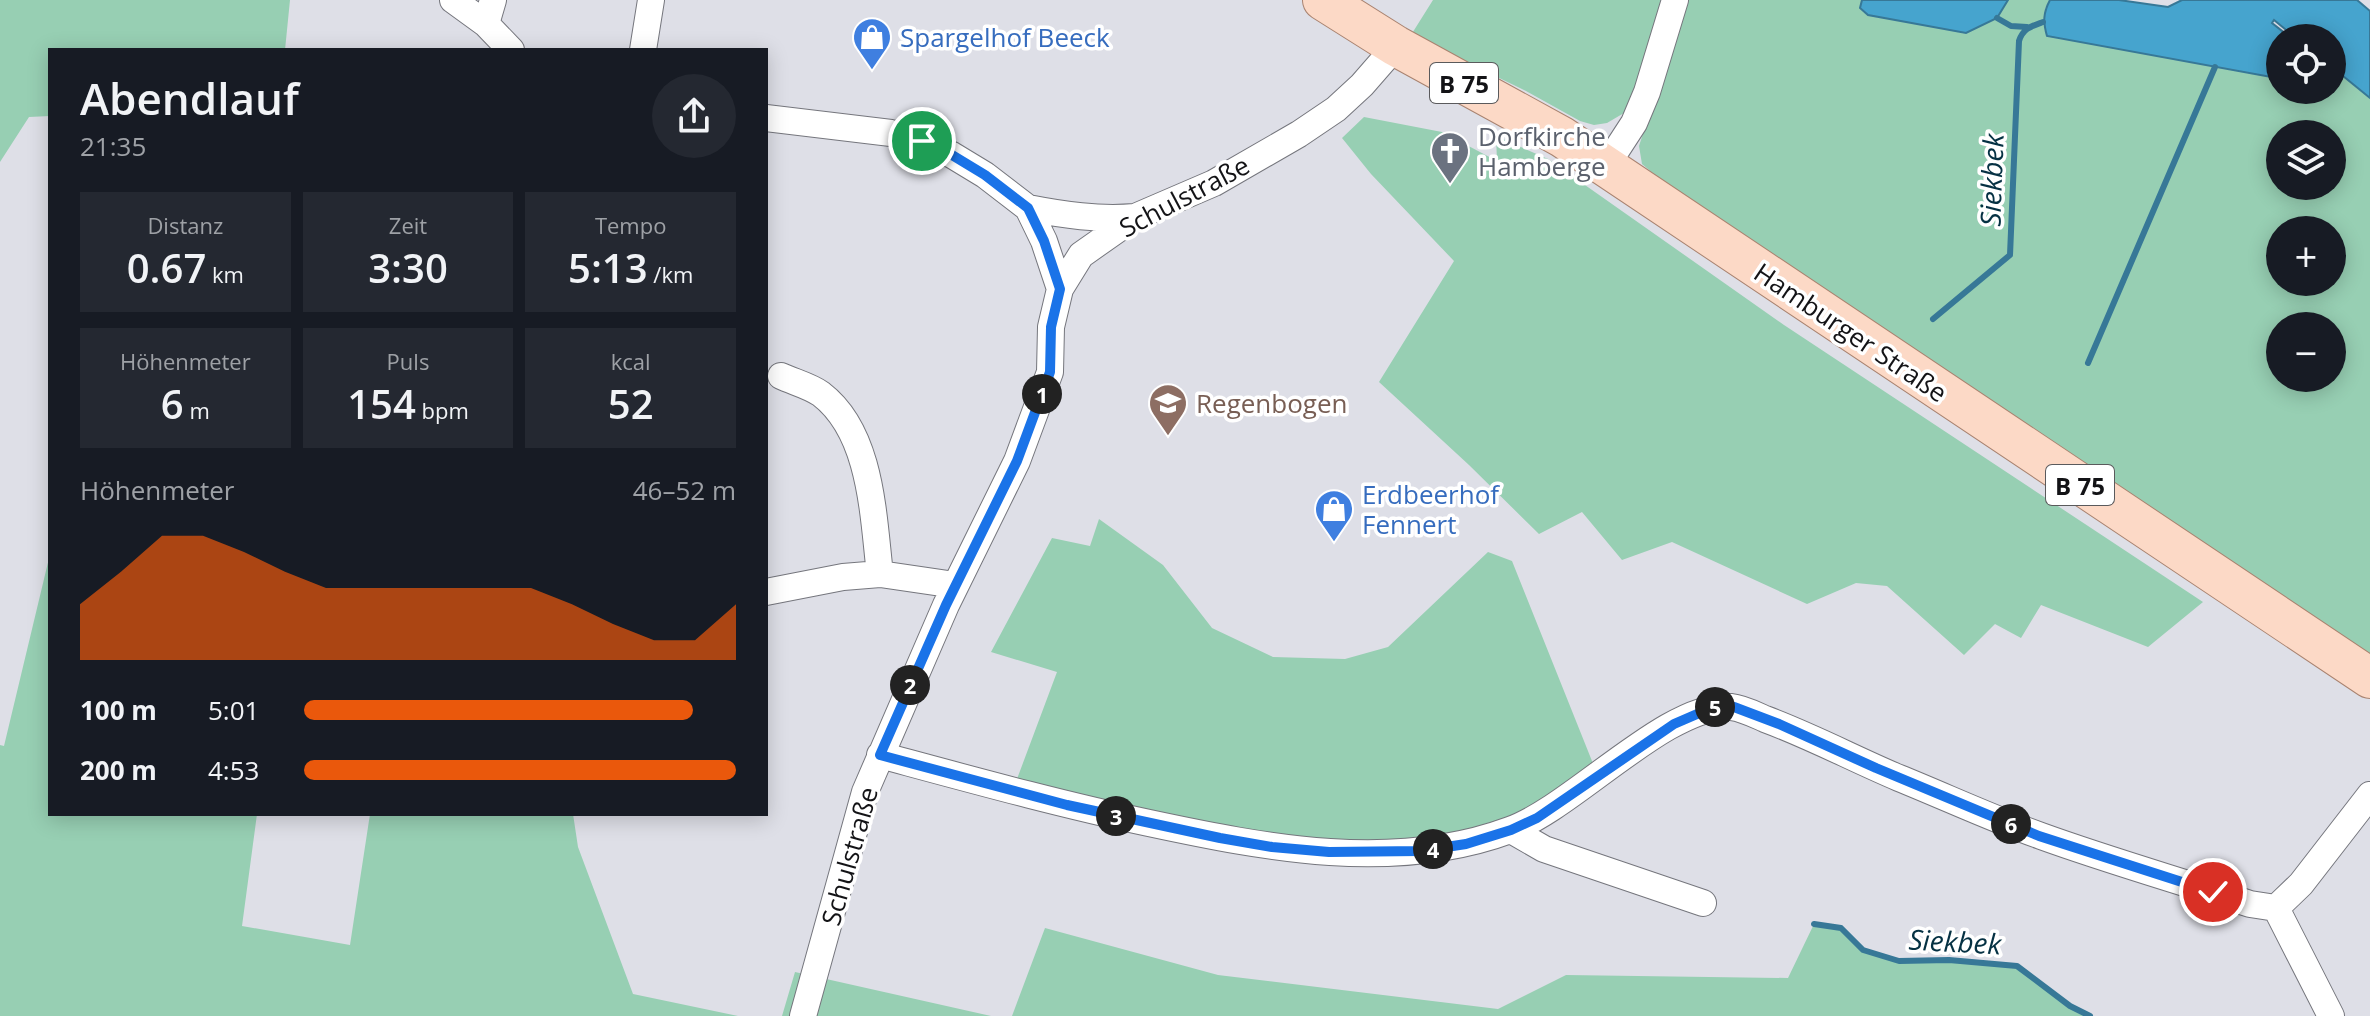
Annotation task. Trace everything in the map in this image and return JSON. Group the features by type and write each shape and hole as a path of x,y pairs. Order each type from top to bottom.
{"main road":[{"name":"Hamburger Straße","path":"1323,0 1396,46 1550,130 1606,166 2370,678"}],"street":[{"path":"453,0 490,12 510,48"},
{"path":"643,48 651,0"},
{"path":"1606,166 1634,123 1647,92 1675,0"},
{"name":"Schulstraße","path":"803,1016 865,792 955,585 1007,484 1050,372 1051,327 1060,289 1081,255 1135,217 1214,183 1299,134 1345,101 1396,46"},
{"path":"768,118 891,133 922,141 952,155 985,175 1028,208 1044,241 1060,289"},
{"path":"1028,208 1093,218 1135,217"},
{"path":"781,376 820,393 844,417 855,438 870,489 880,574"},
{"path":"768,592 843,577 880,574 955,585"},
{"path":"880,755 1067,805 1272,847 1329,852 1420,851 1466,844 1511,830 1537,818 1674,724 1711,708 1734,707 2039,836 2250,904 2276,908"},
{"path":"2276,908 2301,884 2370,795"},
{"path":"1511,830 1544,849 1703,903"},
{"path":"2276,908 2331,1016"}],"green space":[{"path":"0,0 290,0 285,48 48,48 48,116 29,117 0,162"},
{"path":"1433,0 1664,0 1641,87 1624,113 1607,123 1594,125 1580,121 1411,35"},
{"path":"1681,0 2050,0 2045,9 2048,36 2266,76 2266,104 2346,104 2346,78 2370,98 2370,659 1703,216 1642,164 1639,146 1686,2"},
{"path":"1364,117 1442,132 1497,161 1496,136 1548,159 1784,325 2203,602 2148,647 2041,605 2021,638 1995,624 1964,655 1887,586 1856,583 1807,604 1672,542 1622,560 1582,512 1539,534 1379,382 1454,261 1371,174 1342,138"},
{"path":"1099,519 1163,565 1212,628 1273,657 1345,659 1388,647 1488,552 1512,561 1594,766 1517,814 1453,837 1295,844 1017,779 1057,672 991,652 1052,538 1090,546"},
{"path":"48,562 48,816 257,816 242,926 350,945 370,816 573,816 578,847 633,994 738,1016 0,1016 0,745 4,746"},
{"path":"1814,924 1841,928 1863,950 1899,961 1949,960 2017,966 2070,1006 2090,1016 1012,1016 1045,928 1218,975 1498,1009 1566,975 1788,978"},
{"path":"795,972 991,1016 782,1016"}],"water":[{"path":"1862,0 2008,0 1997,18 1966,33 1868,15 1860,8"},
{"path":"2050,0 2119,0 2168,7 2182,0 2357,0 2370,11 2370,98 2346,78 2346,24 2279,24 2274,20 2273,24 2266,24 2266,76 2047,36 2046,9"}],"waterway":[{"path":"1997,18 2011,26 2027,27"},
{"name":"Siekbek","path":"1933,319 2010,255 2019,41 2025,30 2043,22"},
{"path":"2088,363 2215,67"},
{"name":"Siekbek","path":"1814,924 1841,928 1863,950 1899,961 1949,960 2017,966 2070,1006 2090,1016"}],"place":[{"name":"Spargelhof Beeck","path":"872,71"},
{"name":"Dorfkirche Hamberge","path":"1450,185"},
{"name":"Regenbogen","path":"1168,437"},
{"name":"Erdbeerhof Fennert","path":"1334,543"}],"route":[{"path":"922,141 985,175 1028,208 1044,241 1060,289 1051,327 1050,372 1017,461 946,605 880,755 1067,805 1220,838 1329,852 1420,851 1466,844 1511,830 1537,818 1674,724 1711,708 1734,707 2039,836 2213,892"}]}
